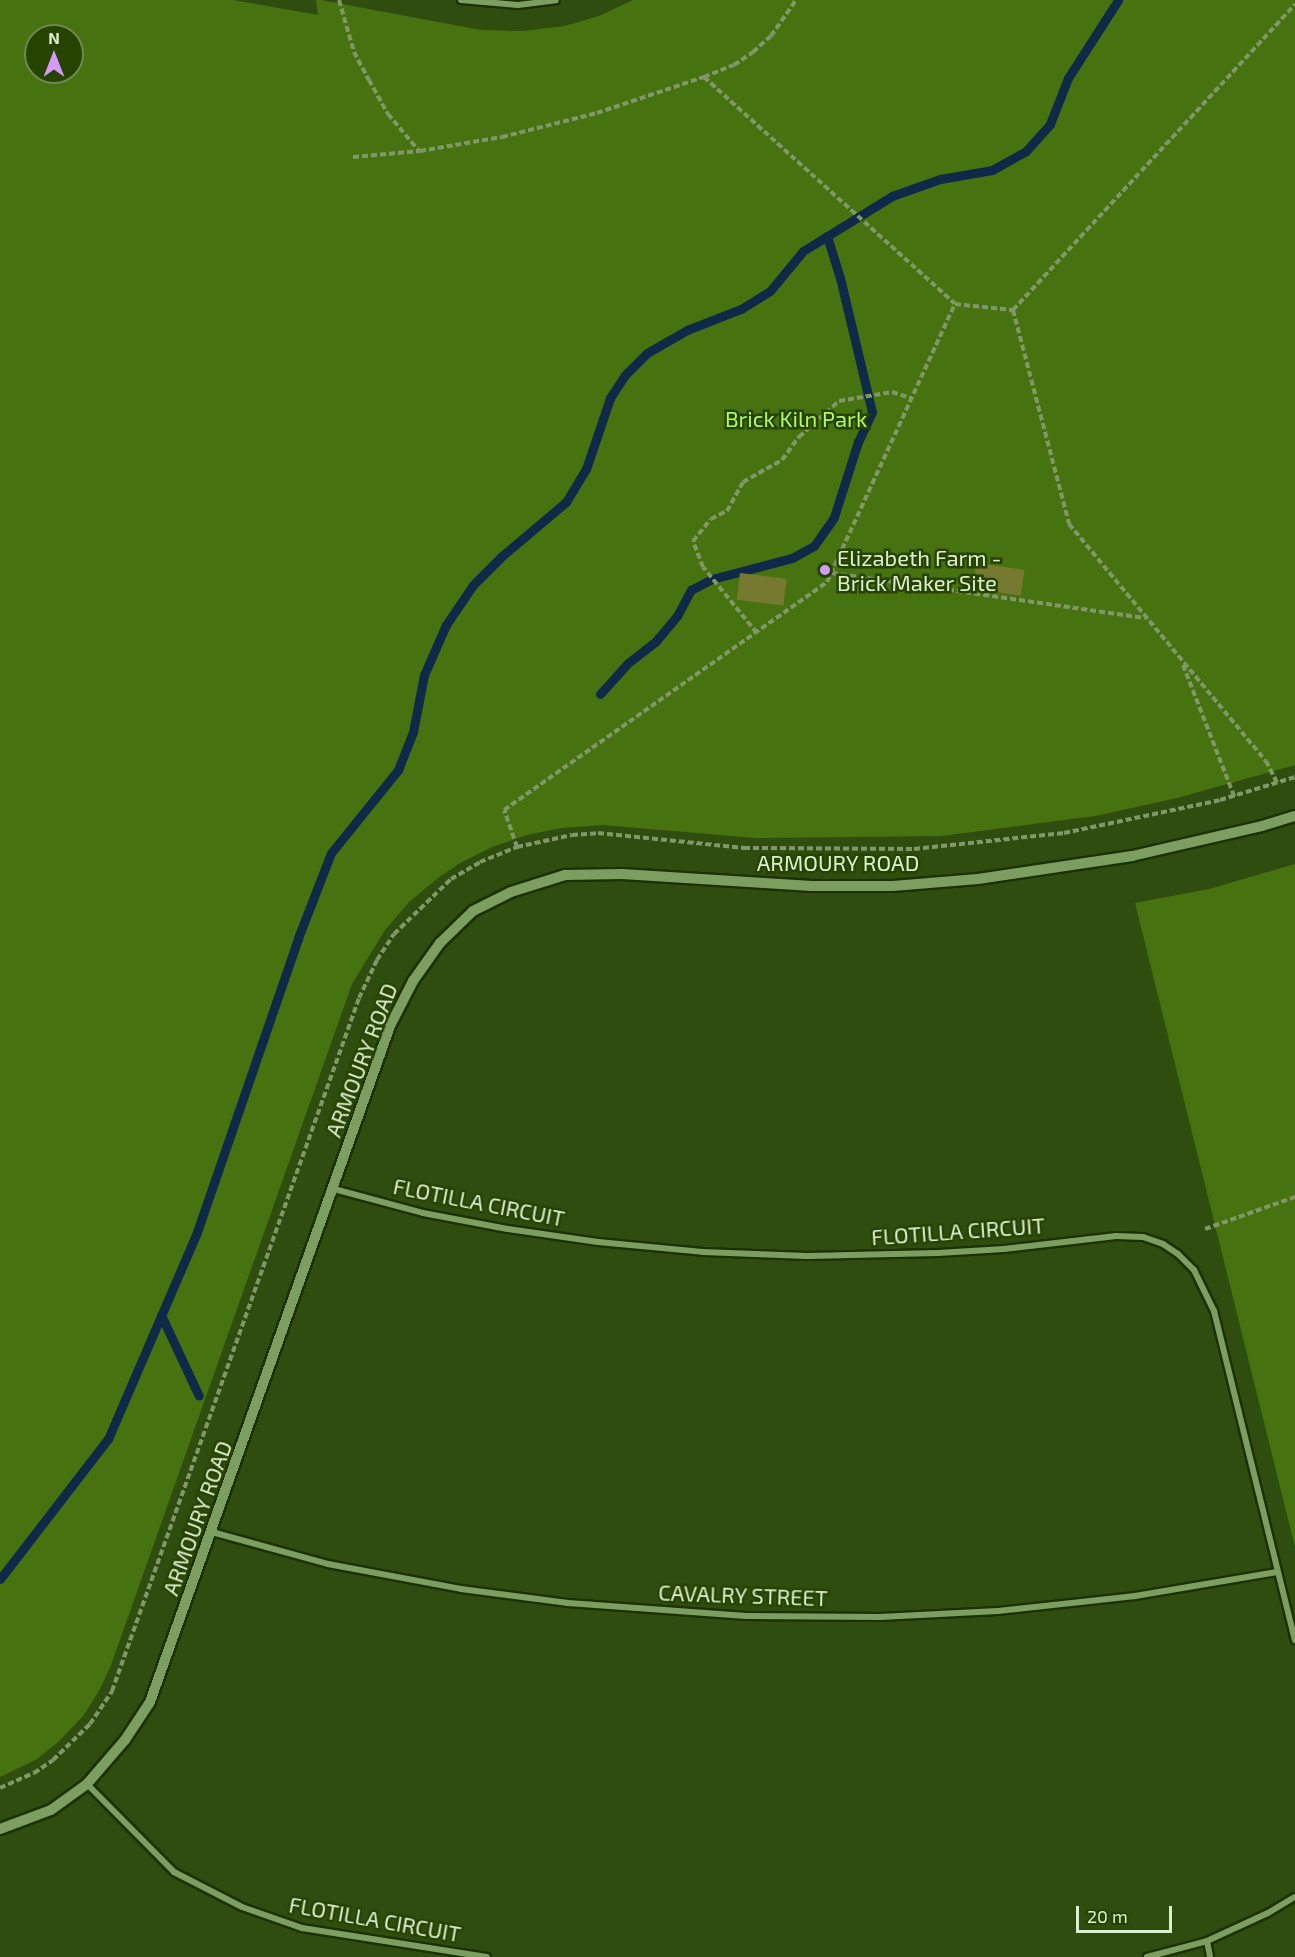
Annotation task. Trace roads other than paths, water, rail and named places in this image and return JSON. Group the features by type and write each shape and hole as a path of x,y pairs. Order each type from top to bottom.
{"street":[{"path":"461,0 518,5 556,0"},
{"name":"ARMOURY ROAD","path":"0,1829 51,1810 87,1784 125,1740 150,1702 390,1026 412,981 440,944 473,911 511,892 565,875 622,874 812,886 893,886 978,879 1132,856 1262,826 1295,816"},
{"name":"FLOTILLA CIRCUIT","path":"333,1189 423,1213 508,1229 598,1242 703,1252 807,1256 938,1253 1004,1249 1116,1236 1143,1237 1163,1244 1179,1254 1194,1270 1214,1311 1295,1640"},
{"name":"CAVALRY STREET","path":"212,1532 328,1564 461,1589 568,1603 747,1616 880,1617 998,1611 1136,1596 1277,1572"},
{"name":"FLOTILLA CIRCUIT","path":"87,1784 174,1872 242,1907 302,1928 487,1957"},
{"path":"1147,1957 1207,1941 1268,1913 1295,1897"},
{"path":"1207,1941 1210,1957"}],"waterway":[{"path":"0,1579 108,1439 197,1232 298,938 331,853 398,770 413,732 424,675 446,625 473,585 502,556 566,502 586,469 610,398 625,375 647,353 687,330 741,309 770,291 803,251 892,196 940,179 992,170 1026,151 1050,124 1068,78 1118,0"},
{"path":"600,694 628,663 656,641 677,616 691,590 712,579 792,558 814,546 834,517 858,442 872,412 840,278 827,236"},
{"path":"161,1315 199,1396"}],"place":[{"name":"Elizabeth Farm - Brick Maker Site","path":"825,570"}],"park label":[{"name":"Brick Kiln Park","path":"796,419"}]}
